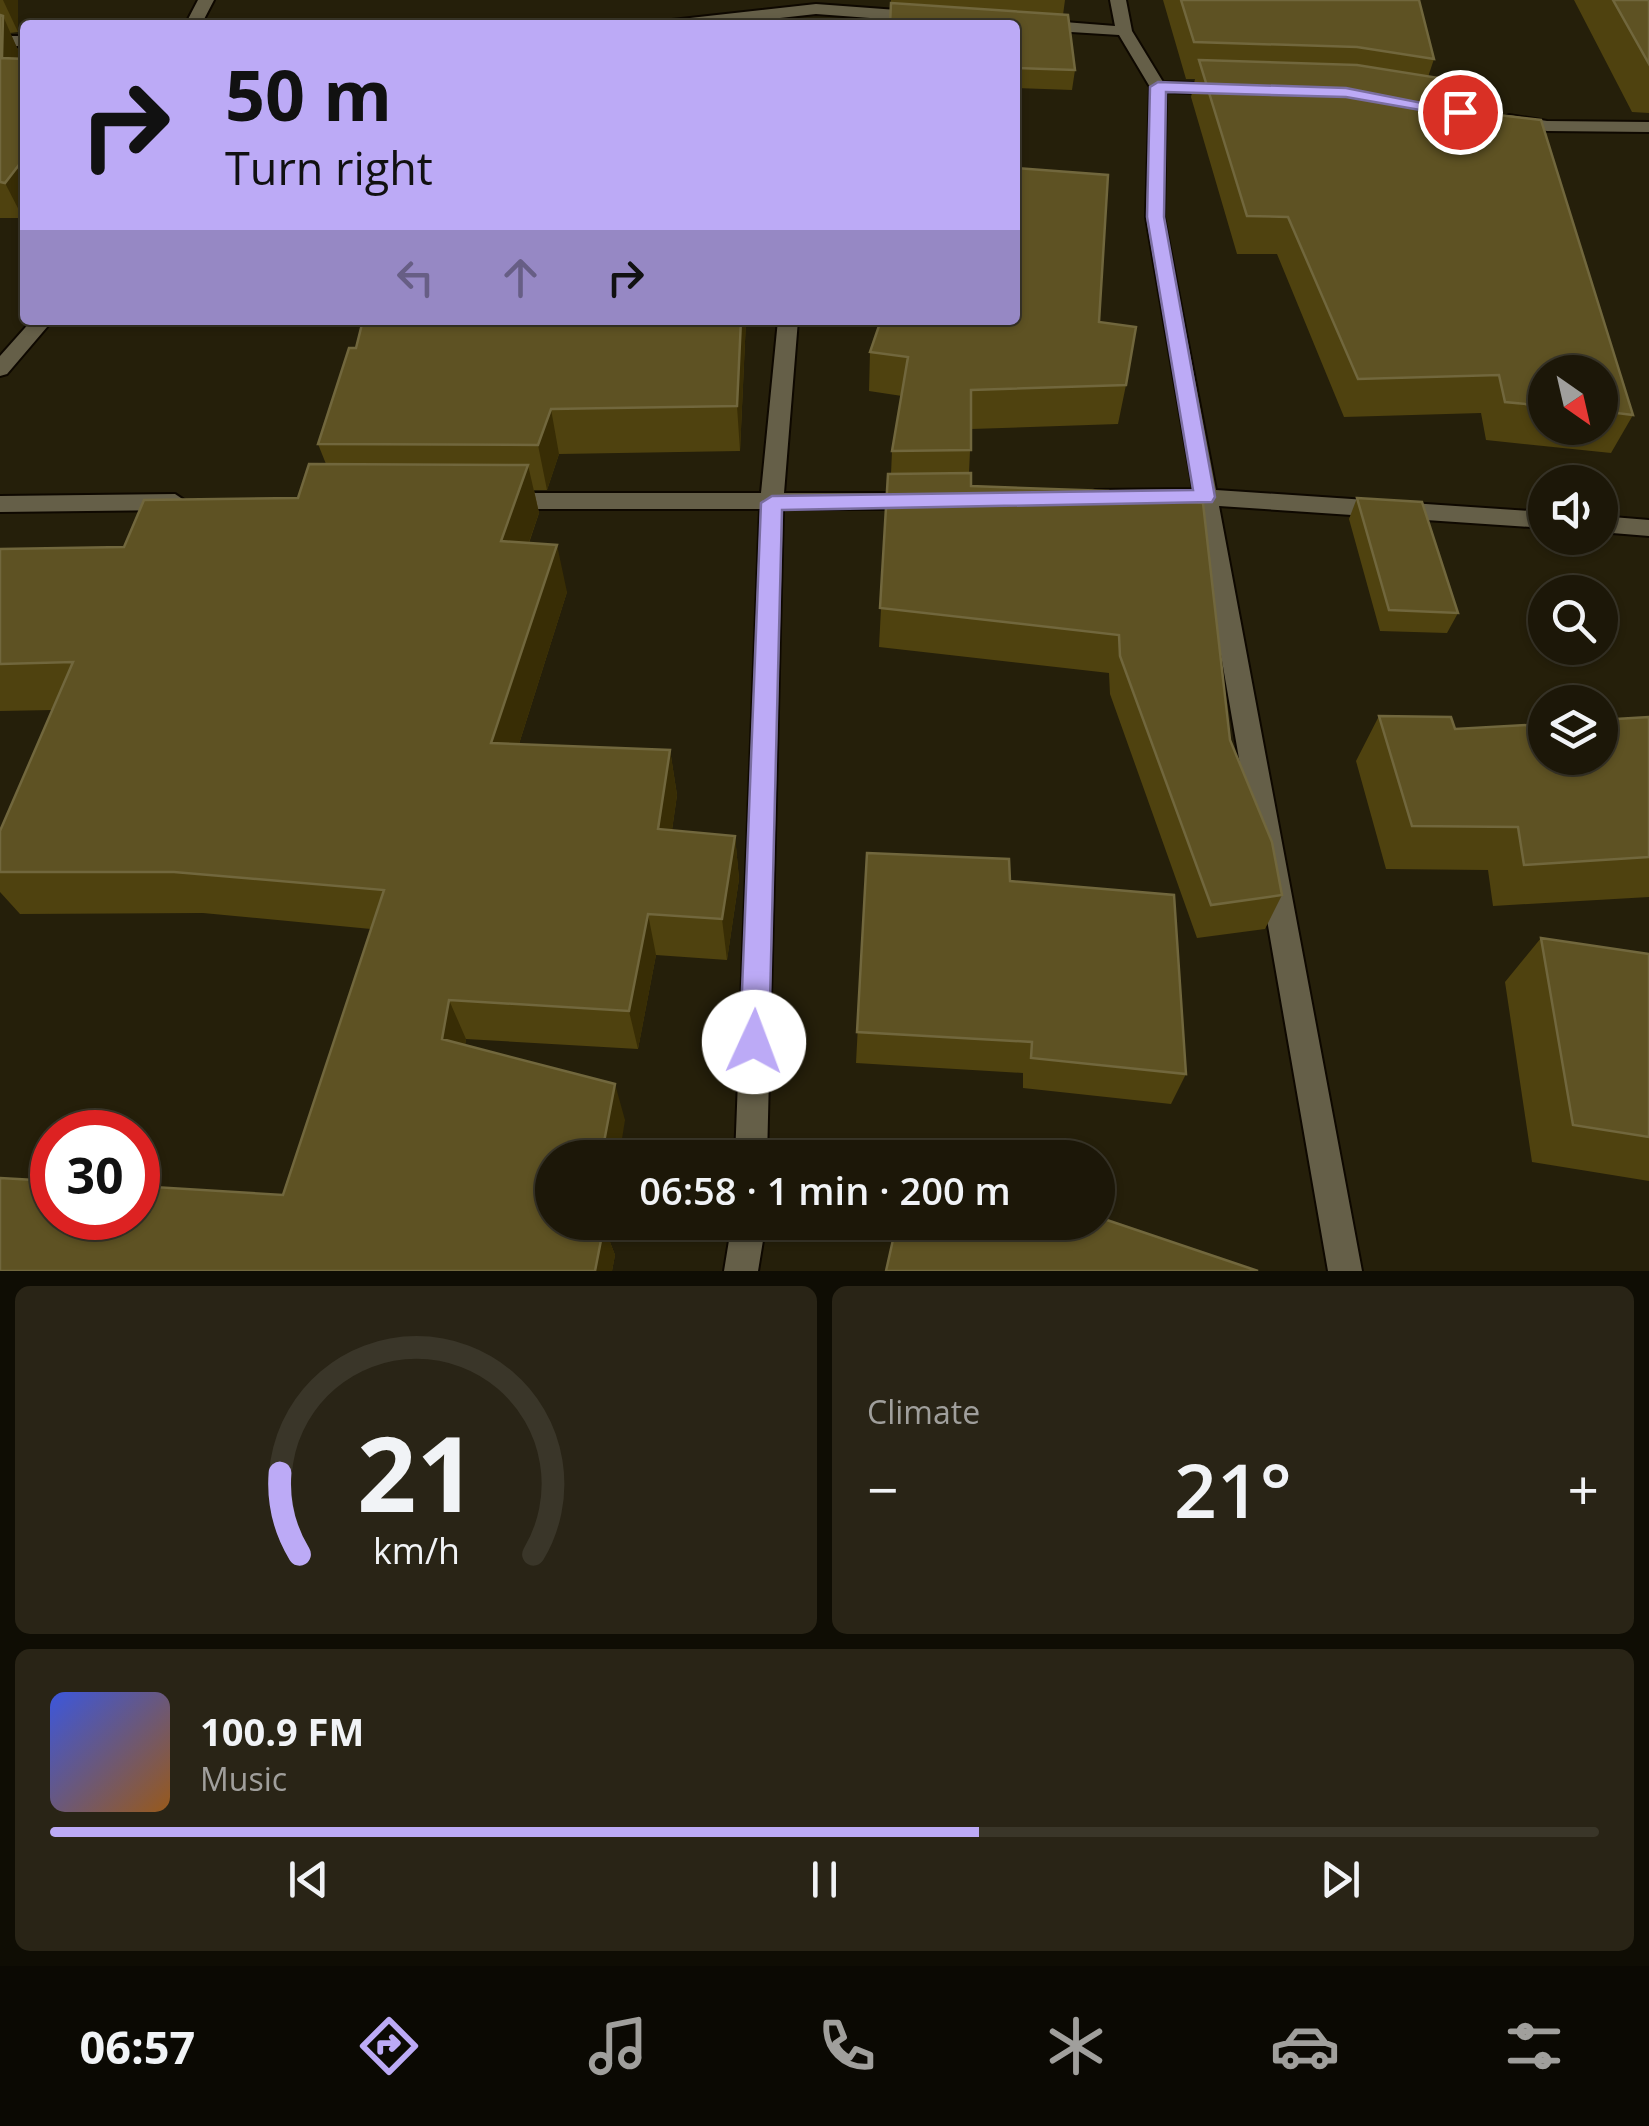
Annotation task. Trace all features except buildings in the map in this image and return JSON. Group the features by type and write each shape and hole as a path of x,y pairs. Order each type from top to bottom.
{"street":[{"path":"1118,0 1124,31 1158,87 1156,217 1345,1271"},
{"path":"723,20 816,11 951,18"},
{"path":"1028,24 1124,31"},
{"path":"1158,87 1252,90"},
{"path":"1495,118 1547,126 1649,127"},
{"path":"0,369 39,325"},
{"path":"752,1140 772,503 788,325"},
{"path":"1067,499 1204,497 1528,519"},
{"path":"481,501 949,500"},
{"path":"0,504 192,502"},
{"path":"1618,525 1649,528"},
{"path":"742,1271 746,1240"}],"route":[{"path":"754,1042 772,503 1204,497 1156,217 1158,87 1346,92 1460,112"}]}
